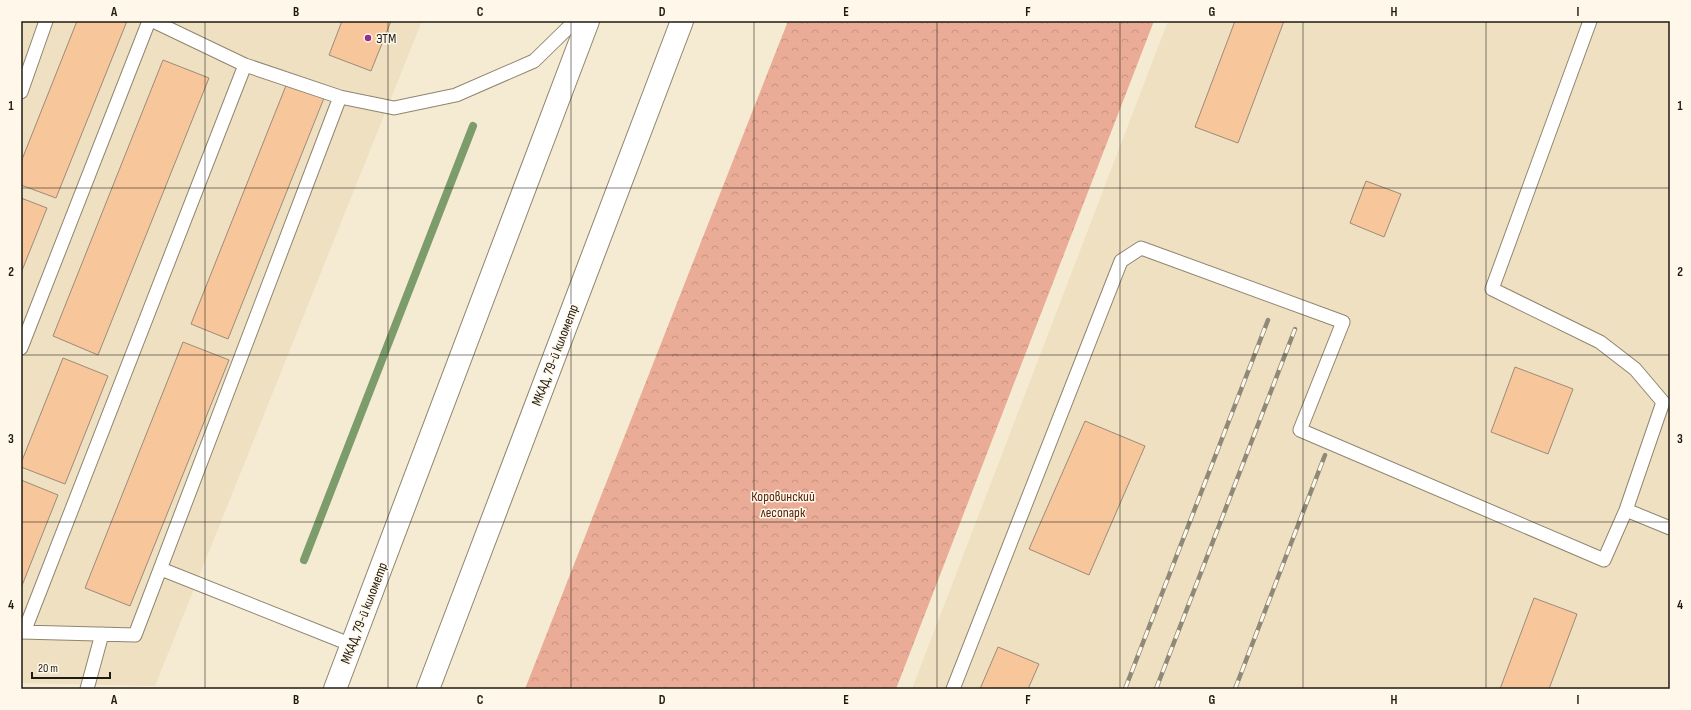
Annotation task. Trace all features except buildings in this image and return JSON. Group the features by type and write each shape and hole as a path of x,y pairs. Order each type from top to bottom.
{"highway":[{"name":"МКАД, 79-й километр","path":"335,689 588,21"},
{"name":"МКАД, 79-й километр","path":"428,689 682,21"}],"lane":[{"path":"21,92 46,21"},
{"path":"21,348 149,21"},
{"path":"153,21 245,65 340,97 394,108 456,96 534,61 575,21"},
{"path":"952,689 1121,261 1141,248 1343,322 1300,430 1604,560 1626,510 1663,402 1635,369 1600,342 1492,289 1590,21"},
{"path":"245,65 22,632 135,634 340,97"},
{"path":"1626,510 1670,528"},
{"path":"161,569 352,644"},
{"path":"87,689 102,634"}],"shaded area":[{"path":"21,21 422,21 155,686 21,683"},
{"path":"1168,21 1670,21 1670,689 912,689"}],"green space":[{"name":"Коровинский лесопарк","path":"788,21 1154,21 896,689 525,689"}],"waterway":[{"path":"304,560 473,126"}],"railway":[{"path":"1125,689 1268,320"},
{"path":"1156,689 1295,329"},
{"path":"1235,689 1325,455"}],"place":[{"name":"ЭТМ","path":"368,38"}]}
